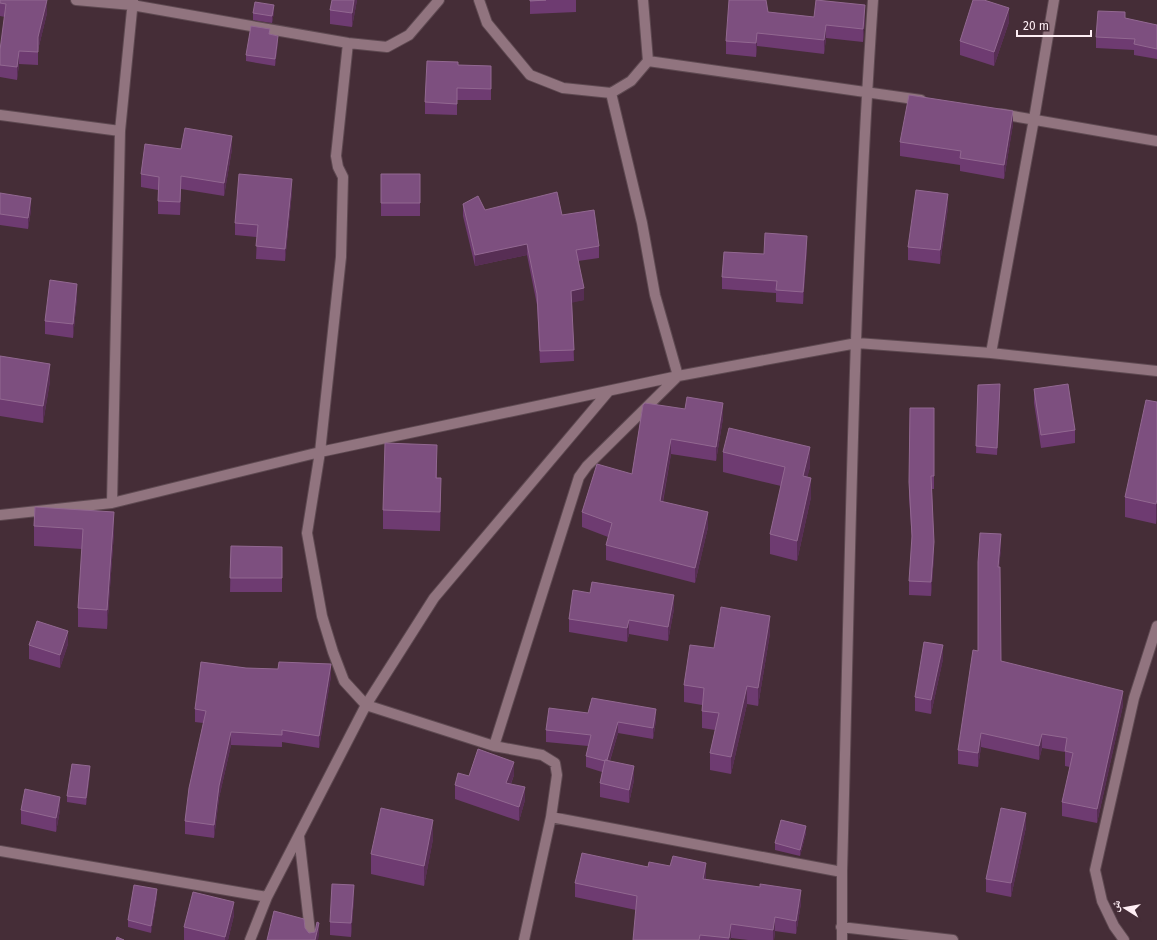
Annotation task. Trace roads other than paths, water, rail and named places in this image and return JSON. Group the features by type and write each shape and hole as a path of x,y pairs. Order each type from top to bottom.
{"street":[{"path":"76,0 132,3 348,43 387,46 396,43 409,35 438,0"},
{"path":"478,0 487,23 530,75 563,88 611,93 631,82 648,61 642,0"},
{"path":"842,940 842,872 857,343 867,91 873,0"},
{"path":"991,353 1034,119 1054,0"},
{"path":"112,503 120,131 132,3"},
{"path":"348,43 336,156 338,167 343,177 341,257 320,452 307,533 322,616 344,681 366,706 494,746 542,755 555,763 557,775 551,817 524,940"},
{"path":"648,61 867,91 928,102"},
{"path":"611,93 642,223 655,295 678,376"},
{"path":"988,112 1157,141"},
{"path":"0,115 120,131"},
{"path":"0,515 112,503 320,452 678,376 857,343 991,353 1157,371"},
{"path":"494,746 579,476 587,466 678,376"},
{"path":"250,940 267,897 366,706 434,598 608,392"},
{"path":"1124,940 1114,926 1102,901 1095,870 1134,698 1157,626"},
{"path":"551,817 842,872"},
{"path":"299,836 311,940"},
{"path":"0,851 267,897"},
{"path":"841,927 953,940"}]}
